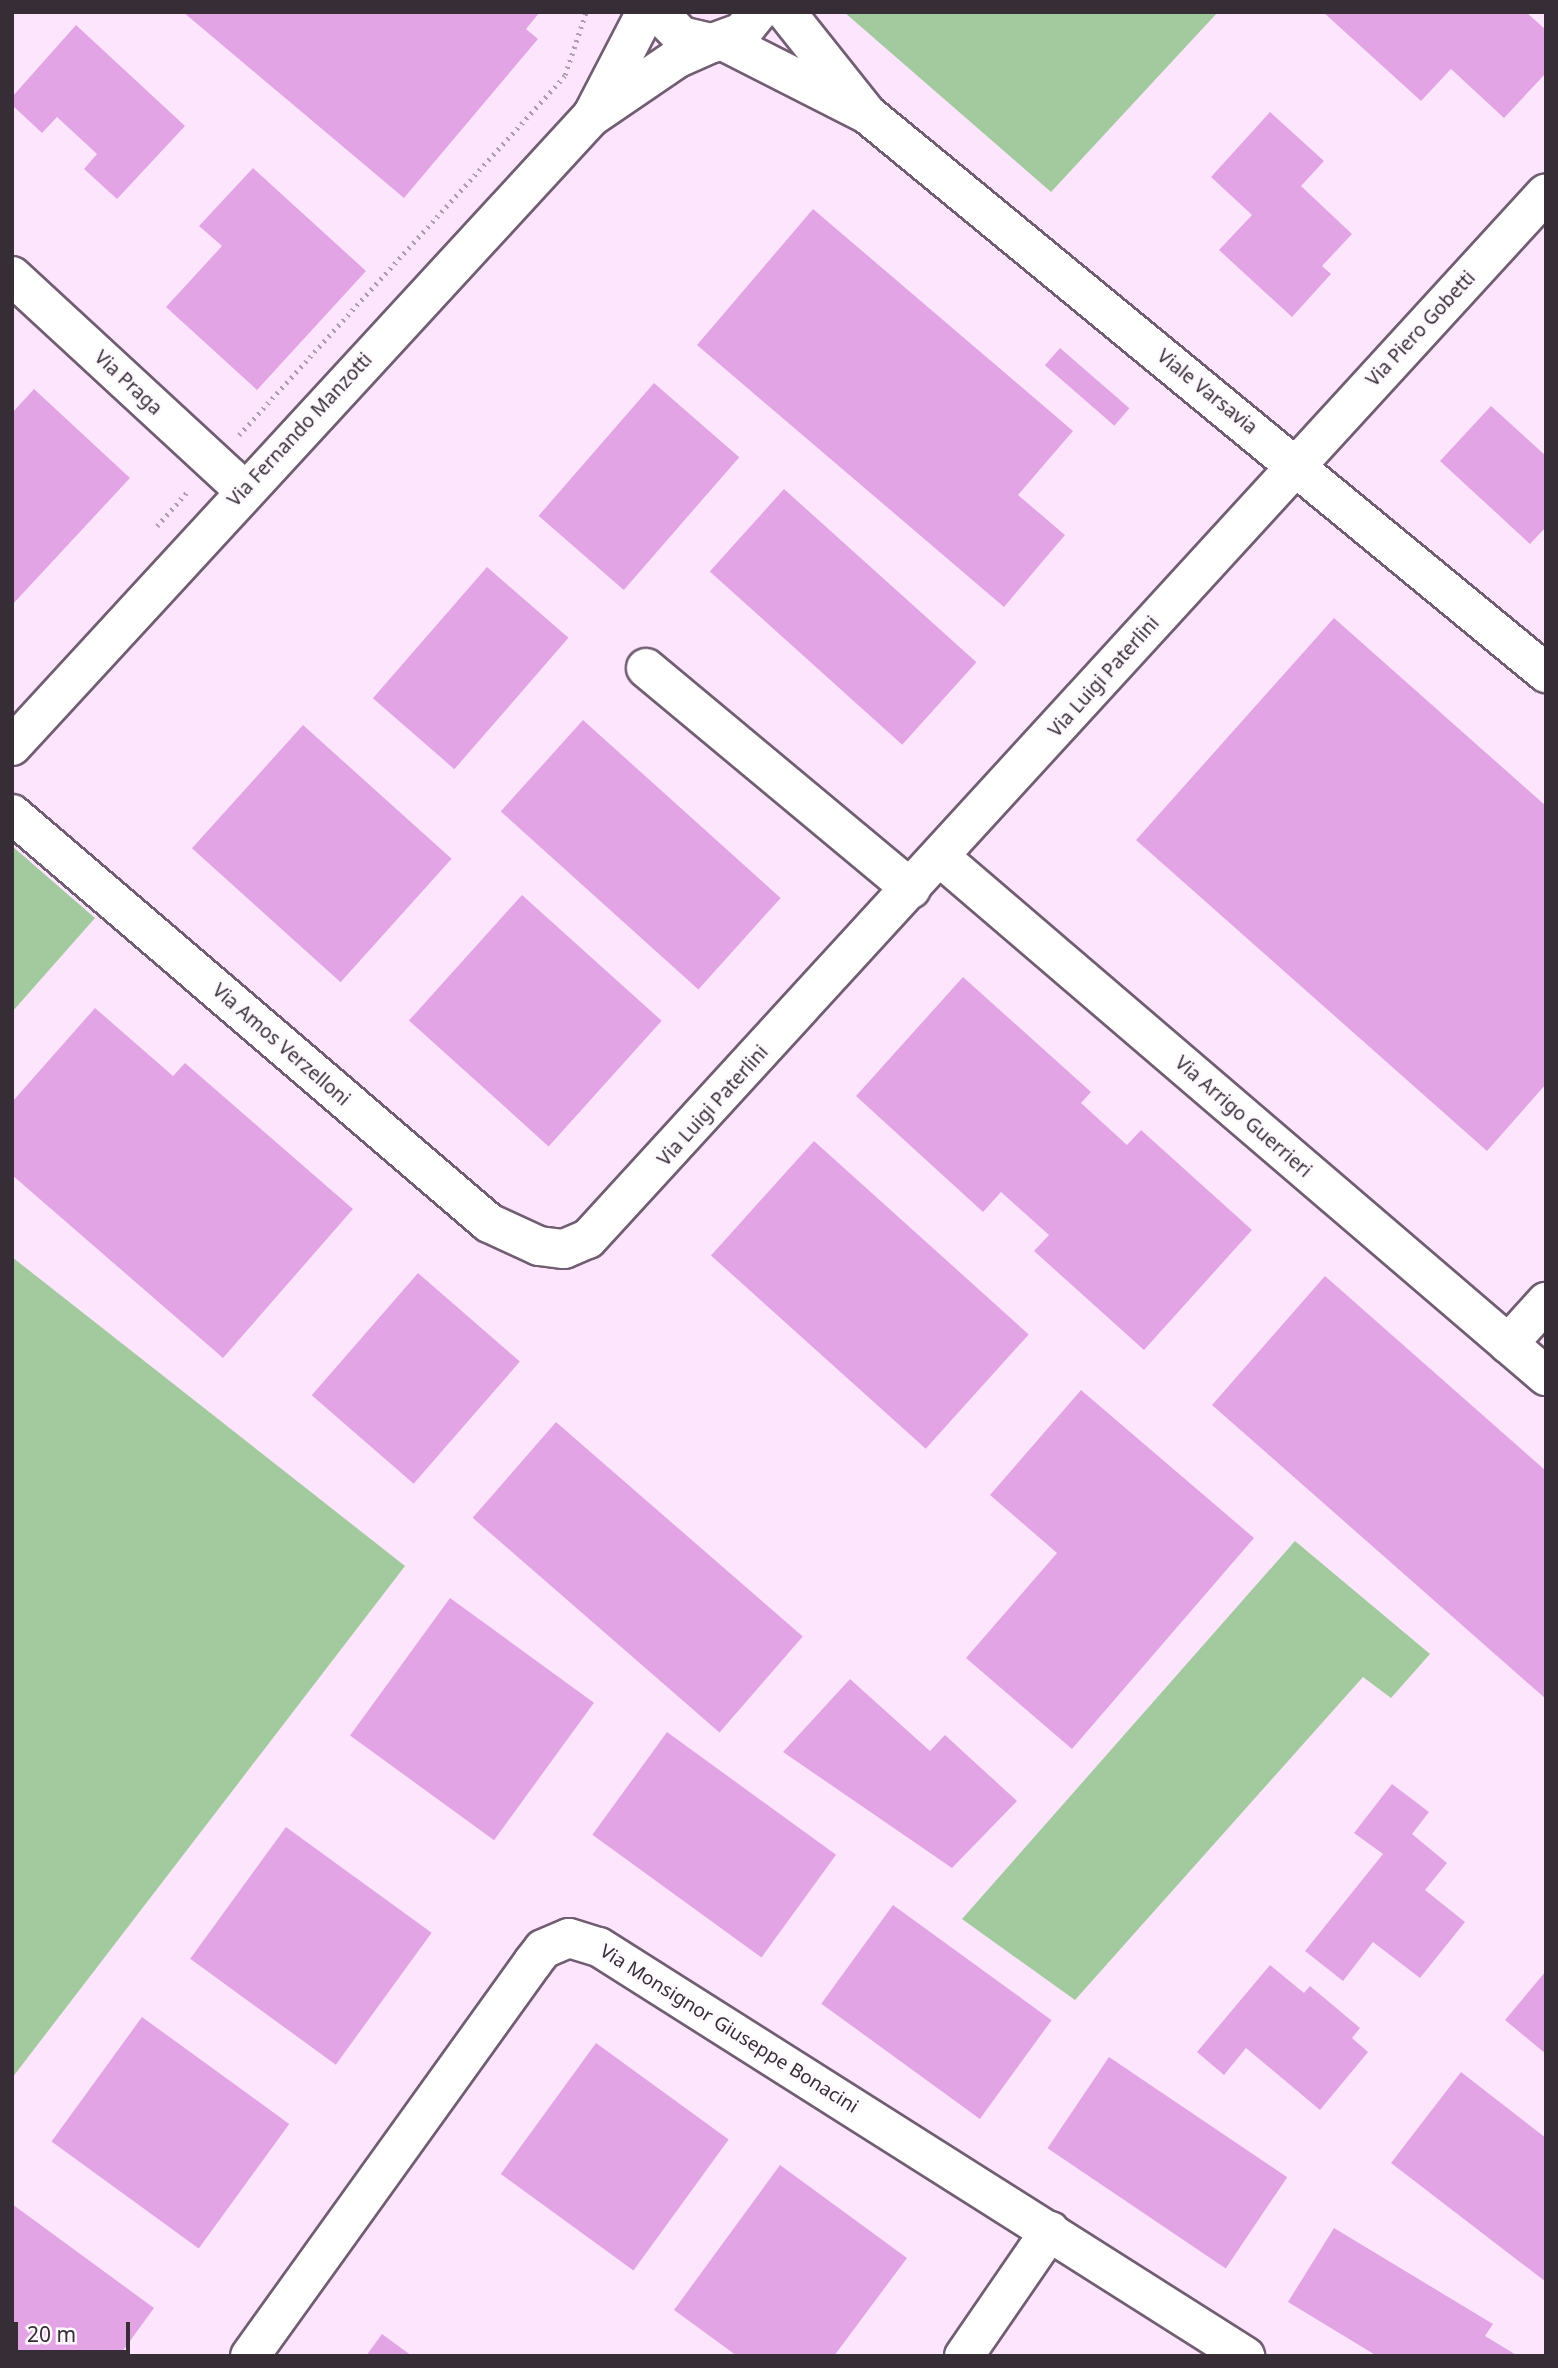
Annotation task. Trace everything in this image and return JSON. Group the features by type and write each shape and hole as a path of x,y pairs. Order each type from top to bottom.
{"street":[{"name":"Via Fernando Manzotti","path":"591,117 646,12"},
{"name":"Viale Varsavia","path":"658,12 681,36 717,42 867,114"},
{"path":"717,42 743,32 758,12"},
{"name":"Viale Varsavia","path":"786,12 867,114 1296,464 1546,673"},
{"name":"Via Fernando Manzotti","path":"12,746 243,489 591,117 676,59 717,42"},
{"name":"Via Piero Gobetti","path":"1296,464 1546,193"},
{"name":"Via Praga","path":"12,276 243,489"},
{"name":"Via Luigi Paterlini","path":"564,1249 588,1239 610,1219 1296,464"},
{"path":"646,668 911,889"},
{"name":"Via Amos Verzelloni","path":"12,814 489,1223 514,1239 564,1249"},
{"name":"Via Arrigo Guerrieri","path":"940,857 1546,1376"},
{"path":"1508,1344 1546,1302"},
{"name":"Via Monsignor Giuseppe Bonacini","path":"250,2356 533,1962 543,1949 569,1938 599,1947 1245,2356"},
{"path":"964,2356 1049,2231"}],"path":[{"path":"150,534 565,75 586,12"}],"green space":[{"path":"844,12 1218,12 1051,192"},
{"path":"12,846 95,918 12,1012"},
{"path":"12,1257 405,1566 12,2078"},
{"path":"1295,1541 1430,1654 1391,1698 1363,1677 1075,2000 962,1919"}],"building":[{"path":"183,12 540,12 526,29 538,39 404,198"},
{"path":"1323,12 1526,12 1546,30 1546,73 1504,118 1451,69 1421,101"},
{"path":"76,25 185,126 117,199 84,169 97,154 57,117 42,133 12,105 12,97"},
{"path":"1270,112 1324,161 1301,186 1352,234 1322,266 1331,274 1292,317 1219,250 1252,215 1211,177"},
{"path":"253,168 366,271 257,390 166,307 222,246 199,226"},
{"path":"813,209 1073,431 1018,495 1065,535 1004,607 697,345"},
{"path":"1060,348 1129,408 1114,426 1045,365"},
{"path":"654,383 739,457 624,590 539,516"},
{"path":"34,389 130,478 12,605 12,413"},
{"path":"1491,406 1546,456 1546,527 1530,544 1440,461"},
{"path":"784,489 976,662 902,745 710,571"},
{"path":"487,567 569,638 454,769 373,698"},
{"path":"1334,618 1546,806 1546,1084 1487,1151 1136,840"},
{"path":"583,720 781,898 698,989 501,811"},
{"path":"303,725 452,859 341,982 192,848"},
{"path":"522,895 662,1021 549,1146 409,1021"},
{"path":"963,977 1091,1092 1081,1103 1127,1145 1141,1130 1252,1230 1144,1350 1034,1251 1049,1235 1001,1192 983,1212 856,1096"},
{"path":"95,1008 173,1076 185,1063 353,1209 223,1358 12,1175 12,1102"},
{"path":"814,1141 1029,1334 926,1449 711,1255"},
{"path":"418,1273 520,1362 414,1484 312,1395"},
{"path":"1325,1276 1546,1471 1546,1699 1212,1405"},
{"path":"1081,1390 1254,1538 1072,1749 966,1658 1057,1553 990,1495"},
{"path":"556,1422 803,1637 719,1732 473,1518"},
{"path":"450,1598 594,1703 494,1840 350,1736"},
{"path":"850,1679 930,1751 945,1735 1017,1801 952,1868 783,1752"},
{"path":"667,1732 836,1855 761,1958 592,1835"},
{"path":"1392,1784 1429,1812 1412,1834 1447,1863 1425,1890 1465,1922 1420,1978 1373,1942 1343,1981 1305,1951 1383,1854 1354,1833"},
{"path":"286,1827 432,1933 336,2065 190,1959"},
{"path":"893,1905 1052,2020 980,2119 821,2004"},
{"path":"1270,1965 1304,1993 1310,1986 1360,2028 1352,2038 1368,2052 1320,2110 1246,2048 1224,2075 1197,2052"},
{"path":"1546,1971 1546,2054 1505,2020"},
{"path":"142,2017 289,2124 199,2249 51,2142"},
{"path":"596,2043 729,2139 633,2270 501,2174"},
{"path":"1109,2057 1287,2177 1226,2268 1047,2148"},
{"path":"1461,2072 1546,2138 1546,2282 1391,2163"},
{"path":"780,2165 907,2258 834,2356 737,2356 674,2310"},
{"path":"12,2204 154,2308 119,2356 12,2356"},
{"path":"1334,2228 1493,2324 1485,2336 1518,2356 1377,2356 1288,2302"},
{"path":"382,2334 412,2356 366,2356"}]}
